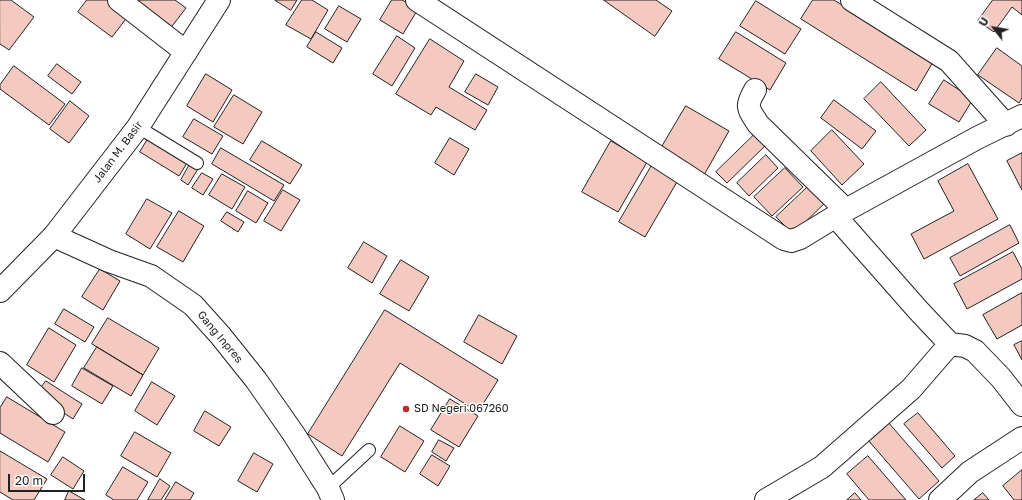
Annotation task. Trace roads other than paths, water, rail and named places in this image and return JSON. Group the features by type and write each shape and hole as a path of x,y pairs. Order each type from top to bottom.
{"street":[{"path":"119,0 186,52"},
{"name":"Jalan M. Basir","path":"0,291 54,236 138,127 219,0"},
{"path":"417,0 784,239 791,241 800,238 841,213 977,138 1014,120 949,61 852,0"},
{"path":"755,90 748,101 749,107 758,124 841,213 918,310 950,344 965,346 975,351 1019,396"},
{"name":"Gang Inpres","path":"54,236 109,261 151,276 193,306 220,335 256,380 293,433 331,494"},
{"path":"766,500 822,467 911,389 950,344"},
{"path":"0,363 54,413"},
{"path":"940,500 970,472 1022,438"}],"lane":[{"path":"138,127 197,163"},
{"path":"331,494 368,450"}],"place":[{"name":"SD Negeri 067260","path":"406,409"}]}
